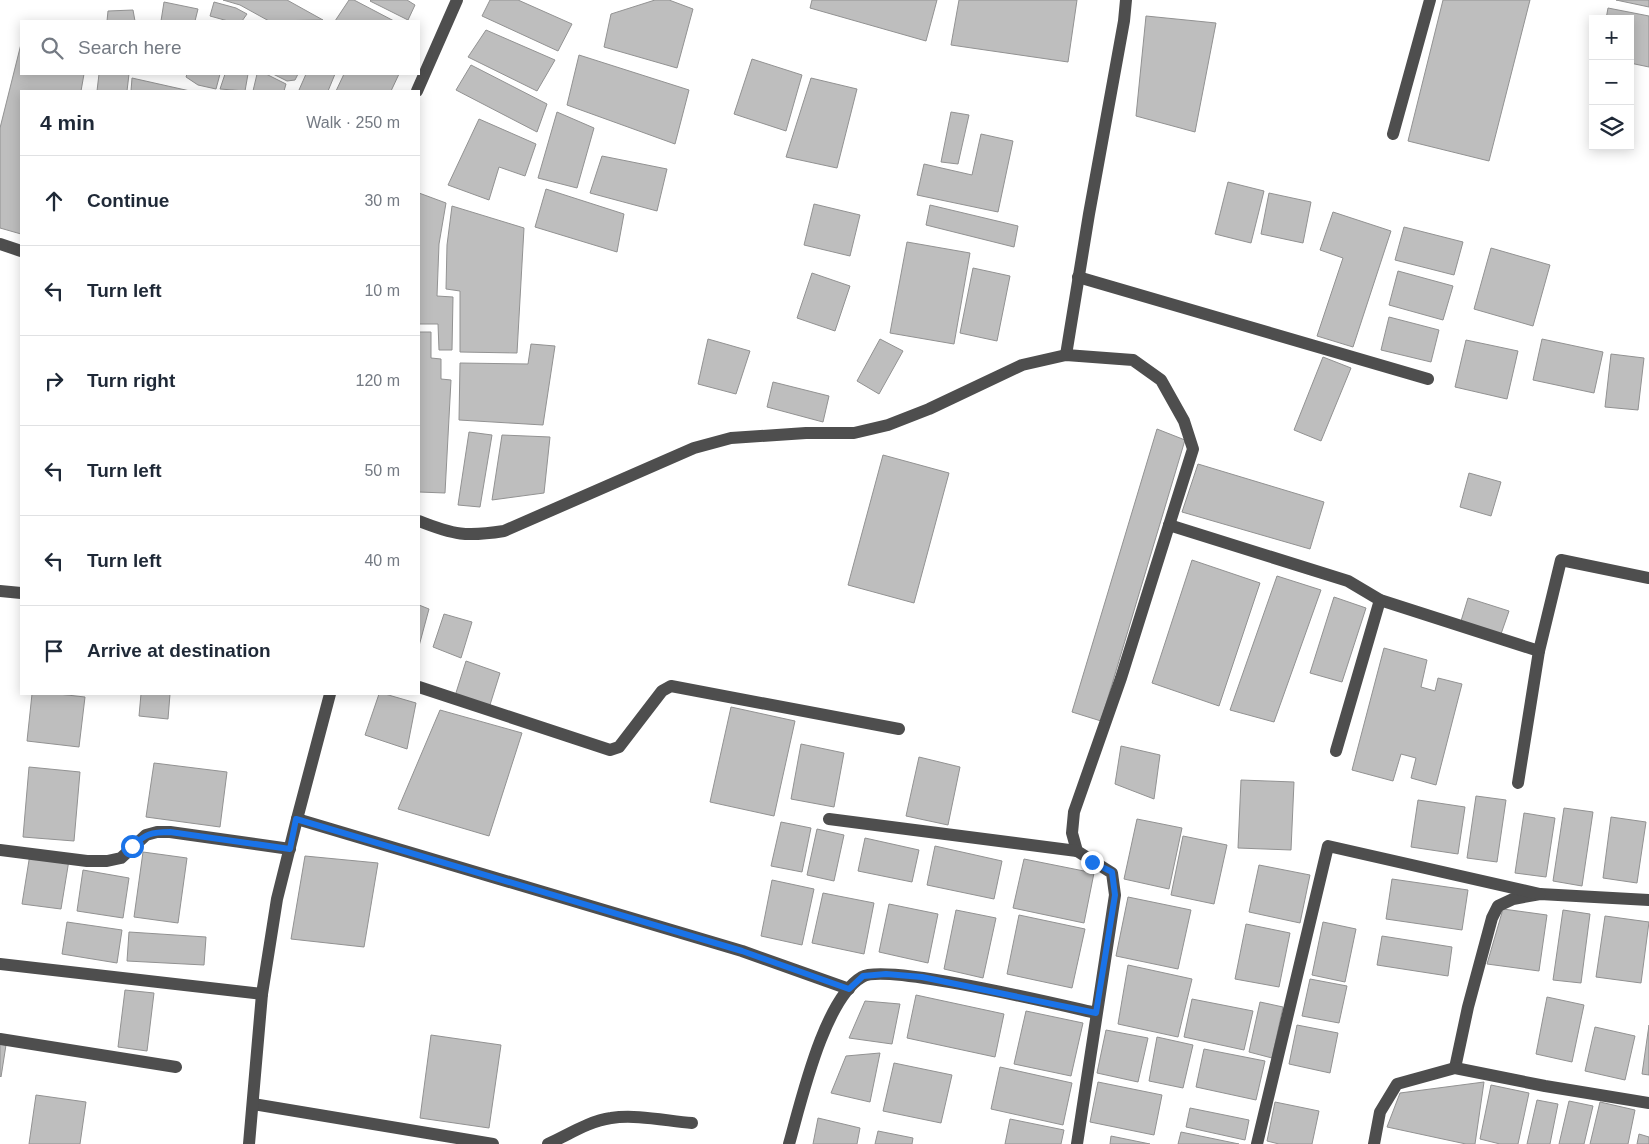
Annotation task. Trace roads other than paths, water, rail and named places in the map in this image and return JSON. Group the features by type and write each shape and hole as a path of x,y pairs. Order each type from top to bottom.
{"street":[{"path":"417,90 458,0"},
{"path":"1066,355 1078,277 1124,21 1126,0"},
{"path":"1392,134 1430,0"},
{"path":"0,244 20,251"},
{"path":"1078,277 1428,379"},
{"path":"420,521 446,532 474,536 504,531 694,448 731,438 806,433 854,433 888,425 1022,365 1066,355 1133,360 1161,380 1184,421 1193,449 1121,678 1074,812 1072,833 1076,851"},
{"path":"1169,525 1348,581 1380,600 1539,651"},
{"path":"1518,783 1539,651 1561,560 1649,578"},
{"path":"0,591 20,594"},
{"path":"1336,751 1380,600"},
{"path":"420,687 610,750 618,747 662,691 671,686 899,729"},
{"path":"249,1144 262,994 277,899 296,819 330,695"},
{"path":"296,819 742,951 849,989"},
{"path":"829,819 1076,851 1112,872 1115,895 1077,1144"},
{"path":"0,850 86,861 108,861 121,858 146,835 157,832 170,832 290,849"},
{"path":"1257,1144 1328,846 1540,894 1649,900"},
{"path":"1455,1068 1468,1007 1492,918 1498,906 1513,899 1540,894"},
{"path":"0,964 262,994"},
{"path":"789,1144 814,1059 830,1015 849,989 863,976 886,974 922,977 1096,1013"},
{"path":"0,1039 176,1067"},
{"path":"1374,1144 1380,1112 1397,1084 1455,1068 1545,1086 1649,1103"},
{"path":"253,1104 493,1144"},
{"path":"548,1144 585,1125 611,1118 642,1118 692,1124"}]}
